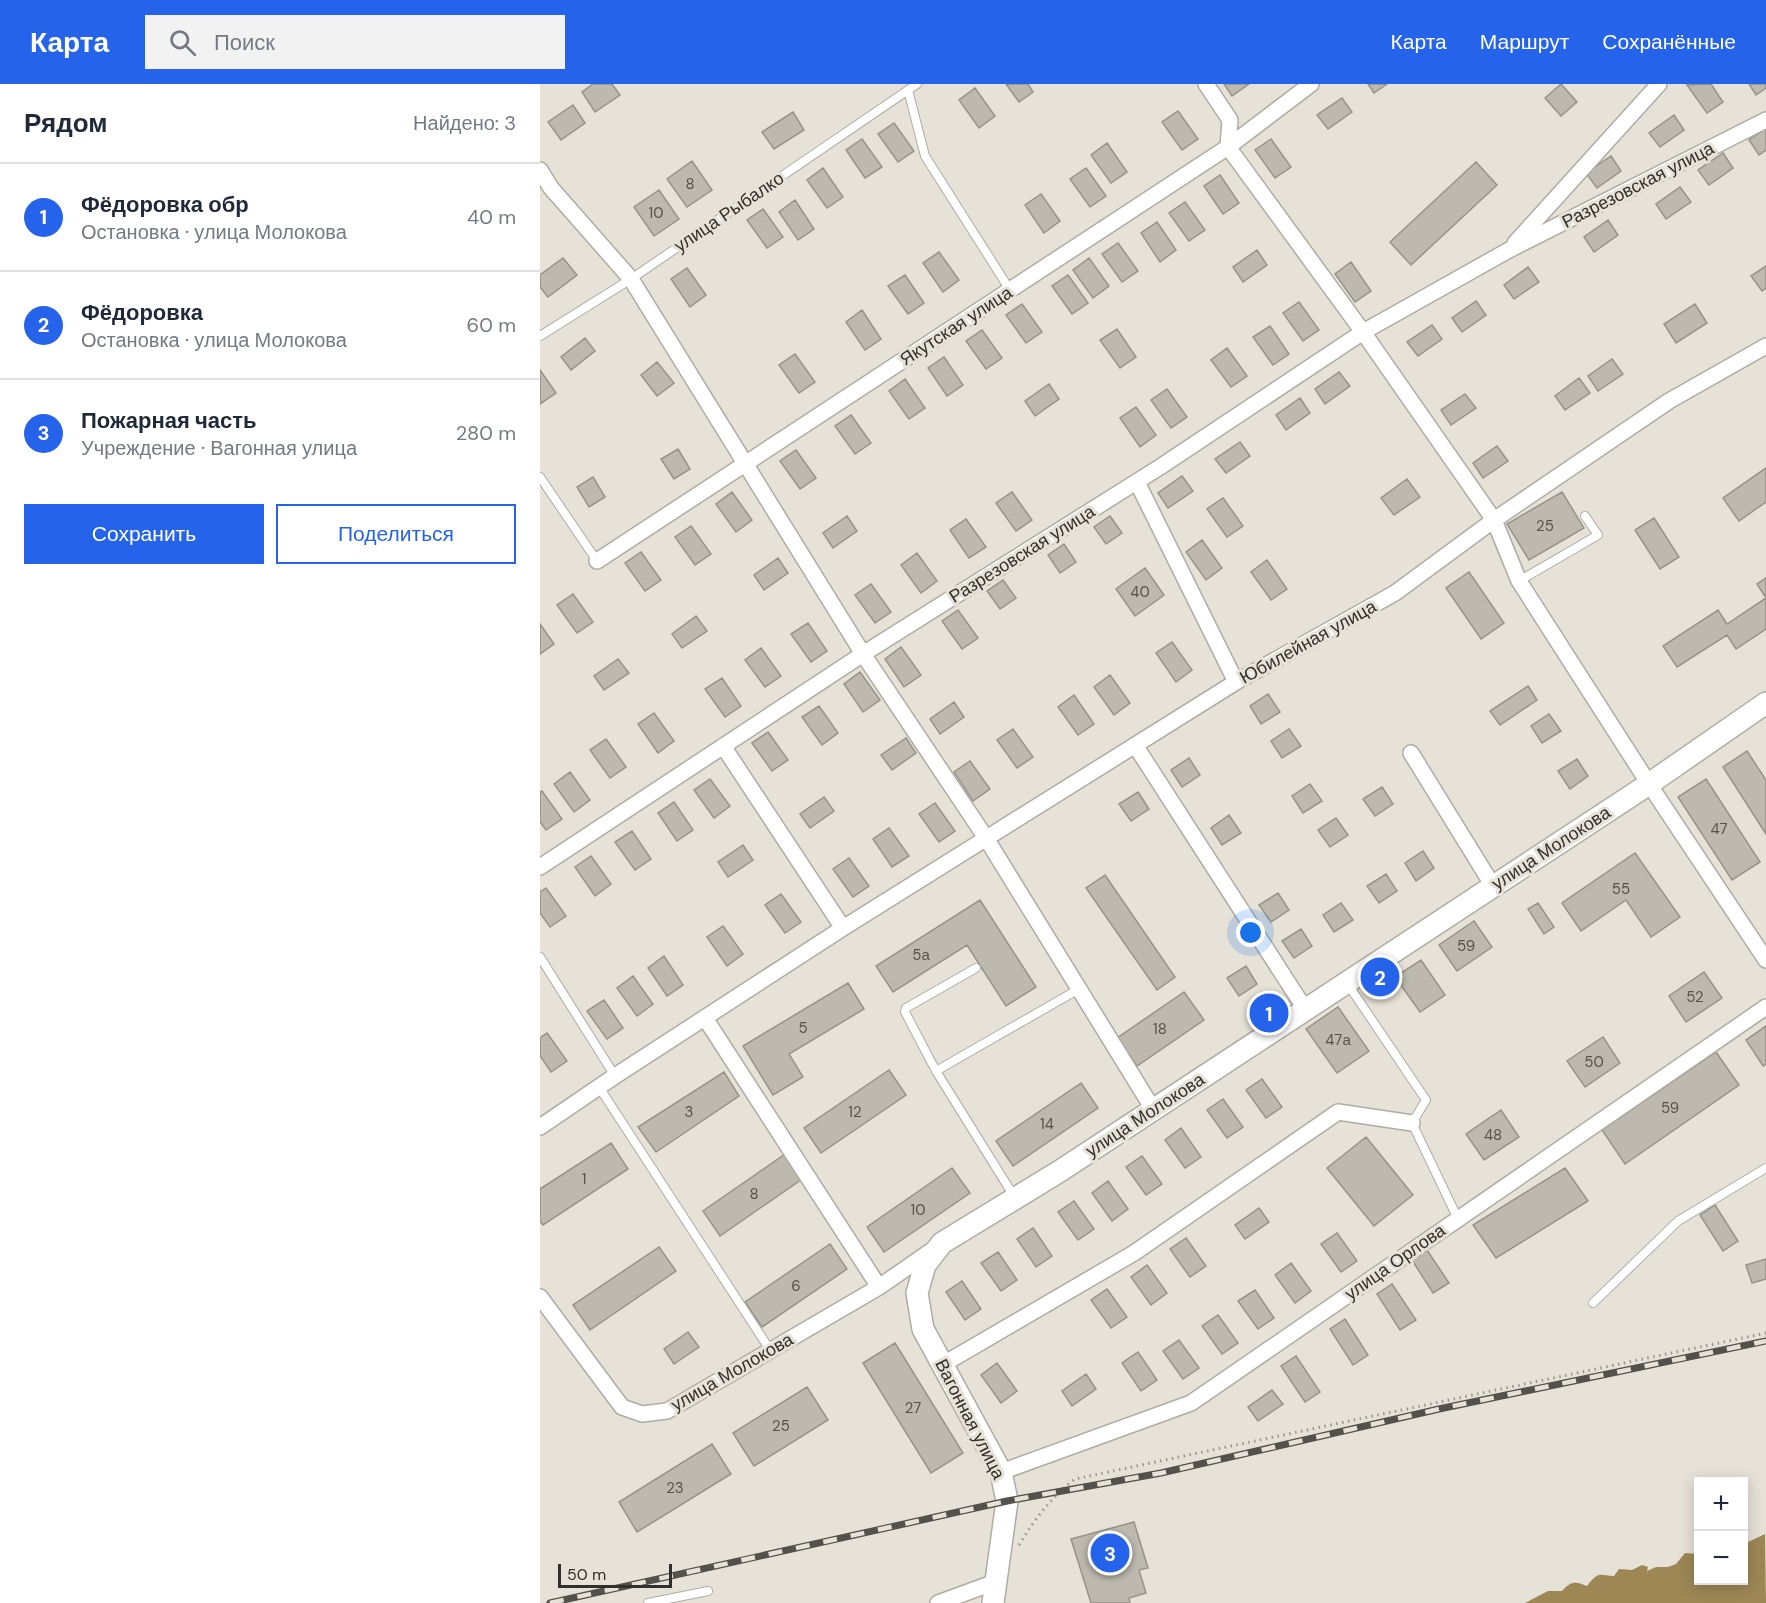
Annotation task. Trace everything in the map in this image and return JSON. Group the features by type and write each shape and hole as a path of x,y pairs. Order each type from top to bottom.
{"street":[{"path":"1206,84 1230,120 1228,147 1363,332 1494,520 1519,581 1766,960"},
{"name":"Якутская улица","path":"597,561 1228,147 1311,84"},
{"name":"Разрезовская улица","path":"1509,250 1659,84"},
{"name":"Разрезовская улица","path":"540,867 863,654 1137,482 1363,332 1509,250 1766,120"},
{"path":"540,170 551,188 631,279 863,654 986,838 1153,1109"},
{"name":"Юбилейная улица","path":"540,1127 599,1086 843,928 1236,681 1395,592 1494,520 1669,401 1766,346"},
{"path":"1137,482 1236,681"},
{"name":"улица Молокова","path":"540,1297 622,1407 642,1414 667,1411 879,1287 942,1243 1016,1199 1649,783 1766,703"},
{"path":"1135,745 1305,1009"},
{"path":"723,746 843,928"},
{"path":"1411,753 1493,886"},
{"name":"улица Орлова","path":"1001,1472 1191,1403 1766,1007"},
{"path":"705,1018 879,1287"},
{"path":"942,1365 1134,1253 1338,1112 1412,1123"},
{"name":"Вагонная улица","path":"942,1243 924,1265 917,1293 923,1329 1001,1472 1007,1501 998,1581 993,1603"},
{"path":"938,1603 998,1581"}],"lane":[{"name":"улица Рыбалко","path":"540,336 631,279 917,84"},
{"path":"908,90 925,156 1010,290"},
{"path":"540,477 597,561"},
{"path":"1519,581 1598,535 1585,516"},
{"path":"540,957 615,1076"},
{"path":"976,968 906,1008 906,1017 936,1071 1016,1199"},
{"path":"1346,982 1426,1100 1412,1123 1458,1219"},
{"path":"936,1071 1079,989"},
{"path":"599,1086 770,1350"},
{"path":"1593,1303 1678,1221 1766,1167"},
{"path":"648,1603 708,1592"}],"path":[{"path":"1016,1551 1034,1520 1059,1492 1075,1479 1766,1333"}],"shaded area":[{"path":"1765,1534 1766,1603 1525,1603 1548,1591 1562,1591 1573,1583 1587,1586 1597,1576 1614,1576 1619,1569 1632,1570 1642,1565 1648,1567 1647,1571 1656,1567 1668,1567 1676,1564 1685,1553 1694,1554 1694,1585 1748,1585 1748,1542"}],"building":[{"path":"593,84 612,84 620,95 595,112 582,92"},
{"path":"1006,84 1028,84 1033,92 1019,102"},
{"path":"1224,84 1249,84 1232,96"},
{"path":"1368,84 1387,84 1374,93"},
{"path":"1561,84 1577,102 1561,116 1545,98"},
{"path":"1711,84 1723,102 1707,113 1687,85"},
{"path":"1749,84 1766,84 1766,88 1756,95"},
{"path":"975,88 995,116 979,128 959,100"},
{"path":"1342,98 1352,112 1328,129 1317,115"},
{"path":"573,105 585,123 561,140 548,122"},
{"path":"1178,111 1198,139 1182,150 1162,122"},
{"path":"793,112 804,130 774,149 762,132"},
{"path":"1674,115 1684,130 1660,147 1649,133"},
{"path":"894,123 914,151 898,162 878,134"},
{"path":"1766,128 1766,150 1759,155 1749,140"},
{"path":"862,139 882,167 865,178 846,150"},
{"path":"1271,139 1291,167 1275,178 1255,150"},
{"path":"1107,143 1127,172 1111,183 1091,155"},
{"path":"1723,153 1733,168 1709,185 1698,170"},
{"path":"1611,156 1621,171 1597,188 1586,173"},
{"path":"692,161 712,190 687,207 667,179"},
{"path":"1476,162 1497,185 1411,265 1390,242"},
{"path":"823,168 843,197 827,208 807,180"},
{"path":"1086,168 1106,196 1090,207 1070,179"},
{"path":"1220,175 1239,203 1223,214 1204,186"},
{"path":"1680,187 1691,202 1666,219 1656,204"},
{"path":"659,190 679,219 654,236 634,207"},
{"path":"1041,194 1060,221 1044,233 1025,205"},
{"path":"795,200 814,229 798,240 779,212"},
{"path":"1185,202 1205,230 1189,241 1169,213"},
{"path":"763,209 783,237 767,248 747,220"},
{"path":"1608,220 1618,235 1594,252 1584,237"},
{"path":"1157,222 1176,250 1160,262 1141,233"},
{"path":"1118,243 1138,271 1122,282 1102,254"},
{"path":"1257,250 1267,265 1243,282 1233,267"},
{"path":"939,252 959,280 943,292 923,263"},
{"path":"563,258 577,275 548,297 540,287 540,275"},
{"path":"1089,258 1109,286 1093,298 1073,270"},
{"path":"1351,262 1371,291 1355,302 1335,274"},
{"path":"1766,266 1766,288 1762,291 1751,276"},
{"path":"1528,267 1539,282 1514,299 1504,285"},
{"path":"687,268 706,295 690,307 671,279"},
{"path":"905,275 924,303 908,314 888,286"},
{"path":"1068,275 1088,303 1072,314 1052,286"},
{"path":"1476,301 1486,315 1462,332 1452,318"},
{"path":"1299,302 1319,330 1303,341 1283,313"},
{"path":"1022,304 1042,332 1026,343 1006,315"},
{"path":"1695,304 1707,323 1676,343 1664,324"},
{"path":"862,310 881,339 865,350 846,322"},
{"path":"1432,325 1442,339 1418,356 1407,342"},
{"path":"1270,326 1289,354 1273,365 1253,337"},
{"path":"1117,329 1136,357 1120,368 1100,340"},
{"path":"982,330 1002,358 986,369 966,341"},
{"path":"585,338 595,351 571,370 561,357"},
{"path":"1227,348 1247,376 1231,387 1211,360"},
{"path":"795,354 815,382 799,393 779,365"},
{"path":"944,357 963,385 947,396 928,368"},
{"path":"1612,359 1623,374 1598,391 1588,376"},
{"path":"657,362 674,383 657,396 641,375"},
{"path":"540,370 556,393 540,404"},
{"path":"1339,372 1350,386 1325,404 1315,389"},
{"path":"1579,378 1590,393 1565,410 1555,396"},
{"path":"905,379 925,408 909,419 889,391"},
{"path":"1049,384 1059,399 1035,416 1025,401"},
{"path":"1167,389 1187,417 1171,428 1151,400"},
{"path":"1465,394 1476,408 1451,425 1441,410"},
{"path":"1300,398 1310,413 1286,430 1276,415"},
{"path":"1136,407 1156,435 1140,447 1120,418"},
{"path":"851,415 871,443 855,454 835,426"},
{"path":"1240,442 1250,456 1226,473 1215,459"},
{"path":"1497,446 1508,461 1483,478 1473,463"},
{"path":"678,449 690,469 674,479 661,459"},
{"path":"796,450 816,478 800,489 780,461"},
{"path":"1766,468 1766,502 1739,521 1723,498"},
{"path":"1182,476 1193,491 1168,508 1158,493"},
{"path":"593,477 605,497 589,507 577,487"},
{"path":"1407,479 1420,497 1394,515 1381,498"},
{"path":"732,492 752,520 736,532 716,504"},
{"path":"1012,492 1032,520 1016,531 996,503"},
{"path":"1562,492 1584,528 1529,560 1507,524"},
{"path":"1223,498 1243,526 1227,537 1207,509"},
{"path":"847,516 857,531 833,548 823,533"},
{"path":"1110,516 1122,533 1106,544 1094,527"},
{"path":"1654,518 1679,557 1660,569 1635,530"},
{"path":"966,519 986,547 969,558 950,530"},
{"path":"691,526 711,554 695,565 675,537"},
{"path":"1202,540 1222,568 1206,580 1186,552"},
{"path":"1064,544 1076,562 1060,573 1048,555"},
{"path":"641,552 661,580 645,591 625,563"},
{"path":"917,553 937,581 921,593 901,565"},
{"path":"778,558 788,573 764,590 754,575"},
{"path":"1267,560 1287,589 1271,600 1251,572"},
{"path":"1145,568 1164,595 1135,616 1116,589"},
{"path":"1469,572 1504,623 1481,639 1446,588"},
{"path":"1766,578 1766,598 1757,584"},
{"path":"1003,580 1016,598 1000,609 987,591"},
{"path":"871,584 891,612 875,623 855,595"},
{"path":"573,594 593,622 577,633 557,605"},
{"path":"1766,598 1766,629 1736,649 1727,635 1677,667 1663,646 1718,610 1727,624"},
{"path":"958,610 978,638 962,649 942,621"},
{"path":"696,616 707,631 682,648 672,634"},
{"path":"808,623 827,651 811,662 791,634"},
{"path":"540,624 554,644 540,654"},
{"path":"1172,642 1192,670 1176,682 1156,653"},
{"path":"901,647 921,675 904,687 885,659"},
{"path":"761,648 781,676 765,687 745,660"},
{"path":"618,659 629,673 604,690 594,676"},
{"path":"860,672 880,700 863,712 844,684"},
{"path":"1110,675 1130,703 1114,715 1094,687"},
{"path":"722,678 741,706 725,717 705,689"},
{"path":"1528,686 1537,700 1500,725 1490,711"},
{"path":"1268,694 1280,712 1261,724 1250,706"},
{"path":"1074,695 1094,724 1078,735 1058,707"},
{"path":"954,702 964,717 940,734 930,719"},
{"path":"819,706 838,733 822,745 802,717"},
{"path":"654,713 674,741 658,753 638,724"},
{"path":"1549,714 1561,731 1542,743 1531,726"},
{"path":"1013,729 1033,757 1017,768 997,740"},
{"path":"1289,729 1301,746 1282,758 1271,741"},
{"path":"768,732 788,760 772,771 752,743"},
{"path":"906,738 916,753 892,770 881,755"},
{"path":"606,739 626,767 610,778 590,750"},
{"path":"1747,751 1766,780 1766,834 1723,767"},
{"path":"1189,758 1200,775 1182,787 1171,770"},
{"path":"1577,759 1588,776 1570,789 1558,771"},
{"path":"970,761 990,789 973,801 954,772"},
{"path":"570,772 590,800 574,812 554,784"},
{"path":"710,779 730,806 714,818 694,790"},
{"path":"1706,779 1760,862 1732,880 1678,797"},
{"path":"1310,784 1322,801 1303,813 1292,796"},
{"path":"1382,787 1393,804 1375,816 1363,799"},
{"path":"542,791 562,819 546,830 540,822 540,792"},
{"path":"1138,792 1149,809 1131,821 1119,804"},
{"path":"824,797 834,811 810,828 800,814"},
{"path":"674,802 693,830 677,841 658,813"},
{"path":"935,803 955,831 939,842 919,814"},
{"path":"1229,815 1241,833 1222,845 1211,828"},
{"path":"1336,818 1348,835 1330,847 1318,830"},
{"path":"889,828 909,856 892,867 873,839"},
{"path":"632,831 651,859 635,870 615,842"},
{"path":"743,845 753,860 728,877 718,862"},
{"path":"1423,851 1434,868 1416,881 1405,863"},
{"path":"1635,853 1680,917 1651,937 1626,900 1581,931 1562,903"},
{"path":"591,856 611,884 595,896 575,867"},
{"path":"849,858 869,886 853,897 833,869"},
{"path":"1386,874 1397,891 1379,903 1367,886"},
{"path":"1105,875 1175,977 1157,990 1086,888"},
{"path":"546,888 566,916 550,927 540,913 540,892"},
{"path":"1278,893 1289,910 1271,922 1259,905"},
{"path":"781,894 801,922 785,933 765,905"},
{"path":"980,900 1036,987 1006,1006 967,945 893,992 876,966"},
{"path":"1341,903 1353,920 1334,932 1323,915"},
{"path":"1538,903 1554,927 1544,934 1528,909"},
{"path":"1474,921 1492,947 1457,971 1439,945"},
{"path":"723,926 743,954 727,966 707,937"},
{"path":"1301,929 1312,946 1294,958 1282,941"},
{"path":"664,956 683,985 667,996 648,968"},
{"path":"1421,960 1445,995 1420,1012 1395,977"},
{"path":"1246,966 1257,984 1239,996 1227,978"},
{"path":"1704,972 1722,998 1686,1022 1669,996"},
{"path":"633,976 653,1004 637,1016 617,988"},
{"path":"848,983 864,1009 789,1054 803,1077 773,1095 743,1046"},
{"path":"1184,992 1204,1020 1137,1066 1117,1038"},
{"path":"604,1000 623,1028 607,1039 587,1011"},
{"path":"1338,1007 1369,1051 1337,1073 1306,1029"},
{"path":"1766,1026 1766,1064 1763,1066 1746,1040"},
{"path":"547,1033 567,1061 551,1072 540,1056 540,1038"},
{"path":"1603,1037 1620,1063 1585,1087 1567,1061"},
{"path":"1716,1052 1739,1085 1625,1164 1602,1130"},
{"path":"889,1070 906,1095 821,1153 804,1128"},
{"path":"724,1072 739,1096 656,1152 638,1127"},
{"path":"1262,1079 1282,1107 1266,1118 1246,1090"},
{"path":"1081,1083 1098,1108 1013,1166 996,1141"},
{"path":"1223,1099 1243,1127 1227,1138 1207,1110"},
{"path":"1501,1110 1519,1137 1484,1160 1466,1134"},
{"path":"1181,1128 1201,1157 1185,1168 1165,1140"},
{"path":"1366,1137 1413,1195 1374,1226 1327,1168"},
{"path":"611,1143 628,1169 543,1225 540,1221 540,1189"},
{"path":"788,1152 805,1177 720,1236 703,1211"},
{"path":"1142,1156 1162,1184 1146,1195 1126,1167"},
{"path":"952,1168 970,1193 884,1252 867,1227"},
{"path":"1565,1168 1588,1201 1496,1258 1473,1225"},
{"path":"1108,1181 1128,1209 1112,1221 1092,1193"},
{"path":"1074,1201 1094,1229 1078,1240 1058,1212"},
{"path":"1715,1205 1738,1241 1723,1251 1700,1215"},
{"path":"1259,1208 1269,1222 1245,1239 1235,1225"},
{"path":"1033,1228 1052,1256 1036,1267 1017,1239"},
{"path":"1337,1233 1357,1261 1341,1272 1321,1244"},
{"path":"1186,1238 1206,1266 1190,1277 1170,1249"},
{"path":"830,1244 847,1269 762,1327 745,1302"},
{"path":"659,1247 676,1271 590,1330 573,1305"},
{"path":"1425,1247 1449,1283 1433,1293 1410,1257"},
{"path":"998,1252 1017,1280 1001,1291 981,1263"},
{"path":"1766,1259 1766,1279 1752,1283 1746,1265"},
{"path":"1291,1263 1311,1291 1295,1303 1275,1275"},
{"path":"1147,1265 1167,1293 1151,1305 1131,1277"},
{"path":"962,1281 981,1309 965,1320 946,1292"},
{"path":"1392,1284 1416,1320 1400,1330 1377,1294"},
{"path":"1107,1289 1127,1317 1111,1328 1091,1300"},
{"path":"1255,1290 1274,1318 1258,1329 1238,1301"},
{"path":"1218,1315 1238,1343 1222,1354 1202,1326"},
{"path":"1345,1319 1368,1355 1353,1365 1330,1329"},
{"path":"688,1332 699,1347 674,1364 664,1349"},
{"path":"1179,1340 1199,1368 1183,1379 1163,1351"},
{"path":"895,1343 963,1453 931,1473 863,1363"},
{"path":"1138,1352 1157,1380 1141,1391 1122,1363"},
{"path":"1296,1356 1320,1392 1305,1402 1281,1366"},
{"path":"997,1363 1017,1391 1001,1403 981,1375"},
{"path":"1086,1374 1096,1389 1072,1406 1062,1391"},
{"path":"807,1387 828,1420 754,1466 733,1433"},
{"path":"1272,1390 1283,1404 1258,1421 1248,1407"},
{"path":"712,1444 731,1474 637,1532 619,1502"},
{"path":"1134,1522 1148,1568 1139,1570 1146,1593 1129,1598 1130,1603 1091,1603 1071,1539"}],"railway":[{"path":"550,1603 1007,1501 1161,1473 1439,1409 1766,1341"}],"place":[{"name":"Фёдоровка","path":"1380,977"},
{"name":"Фёдоровка обр","path":"1269,1013"},
{"name":"Пожарная часть","path":"1110,1553"}]}
